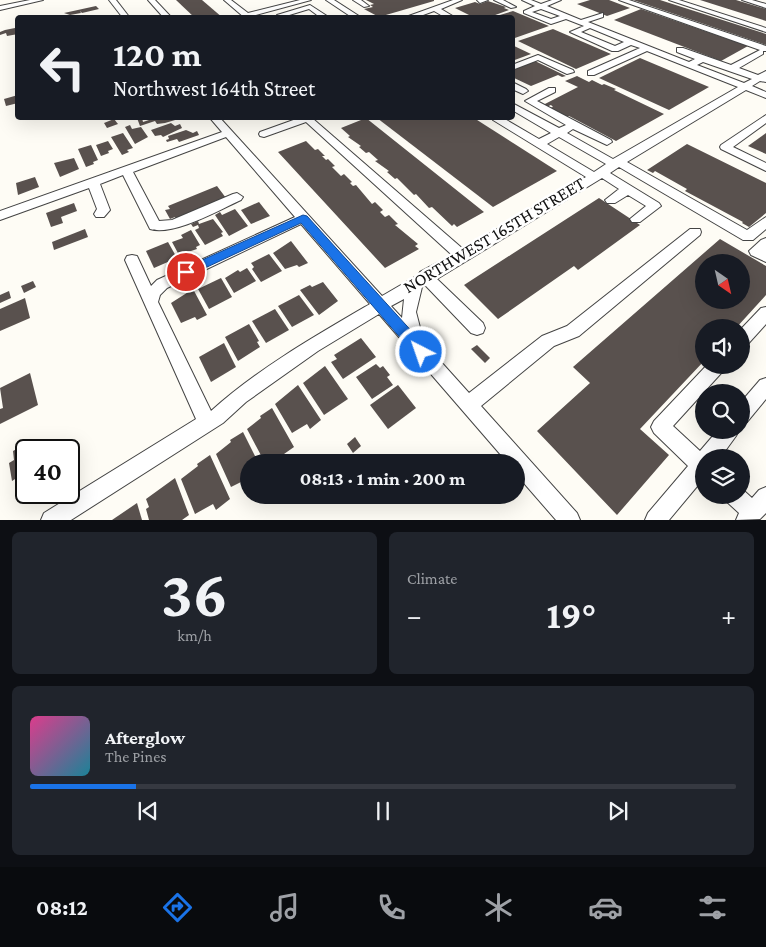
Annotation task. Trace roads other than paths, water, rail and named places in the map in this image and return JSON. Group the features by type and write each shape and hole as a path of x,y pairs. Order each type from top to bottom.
{"street":[{"path":"0,8 40,0"},
{"path":"112,0 124,15"},
{"path":"152,0 167,15"},
{"path":"226,0 248,15"},
{"path":"252,15 291,2 308,0"},
{"path":"329,0 354,15"},
{"path":"356,0 366,6"},
{"path":"416,15 458,0"},
{"path":"497,0 513,7"},
{"path":"525,0 766,95"},
{"path":"558,0 526,12 550,22 567,16"},
{"path":"622,0 763,51"},
{"path":"672,0 766,30"},
{"path":"687,0 766,24"},
{"path":"745,0 766,6"},
{"path":"285,15 310,7 322,15"},
{"path":"326,15 343,8"},
{"path":"435,9 447,15"},
{"path":"581,22 600,15"},
{"path":"590,26 574,32 615,49 631,42"},
{"path":"591,73 636,52 663,47 620,30 611,34"},
{"path":"680,50 763,78"},
{"path":"732,68 763,51"},
{"path":"636,52 710,83 720,77"},
{"path":"515,67 538,58 570,72"},
{"path":"676,69 702,59"},
{"name":"NORTHWEST 165TH STREET","path":"51,520 207,423 240,396 312,346 379,304 616,162 744,87 763,78"},
{"path":"515,86 523,90"},
{"path":"552,90 530,102 607,142"},
{"path":"517,110 541,108"},
{"path":"517,110 616,162 748,237 766,222"},
{"path":"766,118 724,147 766,167"},
{"path":"217,120 570,520"},
{"path":"264,134 302,120"},
{"path":"310,120 461,255"},
{"path":"501,120 596,174 628,189 655,206 636,219"},
{"path":"540,143 573,125"},
{"path":"0,216 228,133"},
{"path":"126,170 155,226 174,224 237,197"},
{"path":"93,182 104,210 100,214"},
{"path":"611,200 628,189"},
{"path":"151,302 154,292 162,284 303,218"},
{"path":"468,405 548,341 573,331 695,232"},
{"path":"766,243 756,252 766,257"},
{"path":"132,260 207,423"},
{"path":"421,352 408,318 408,306 421,279 477,328"},
{"path":"750,330 766,313"},
{"path":"695,456 660,427 710,374"},
{"path":"750,405 766,386"},
{"path":"715,449 723,439"}],"lane":[{"path":"655,520 695,473"}]}
